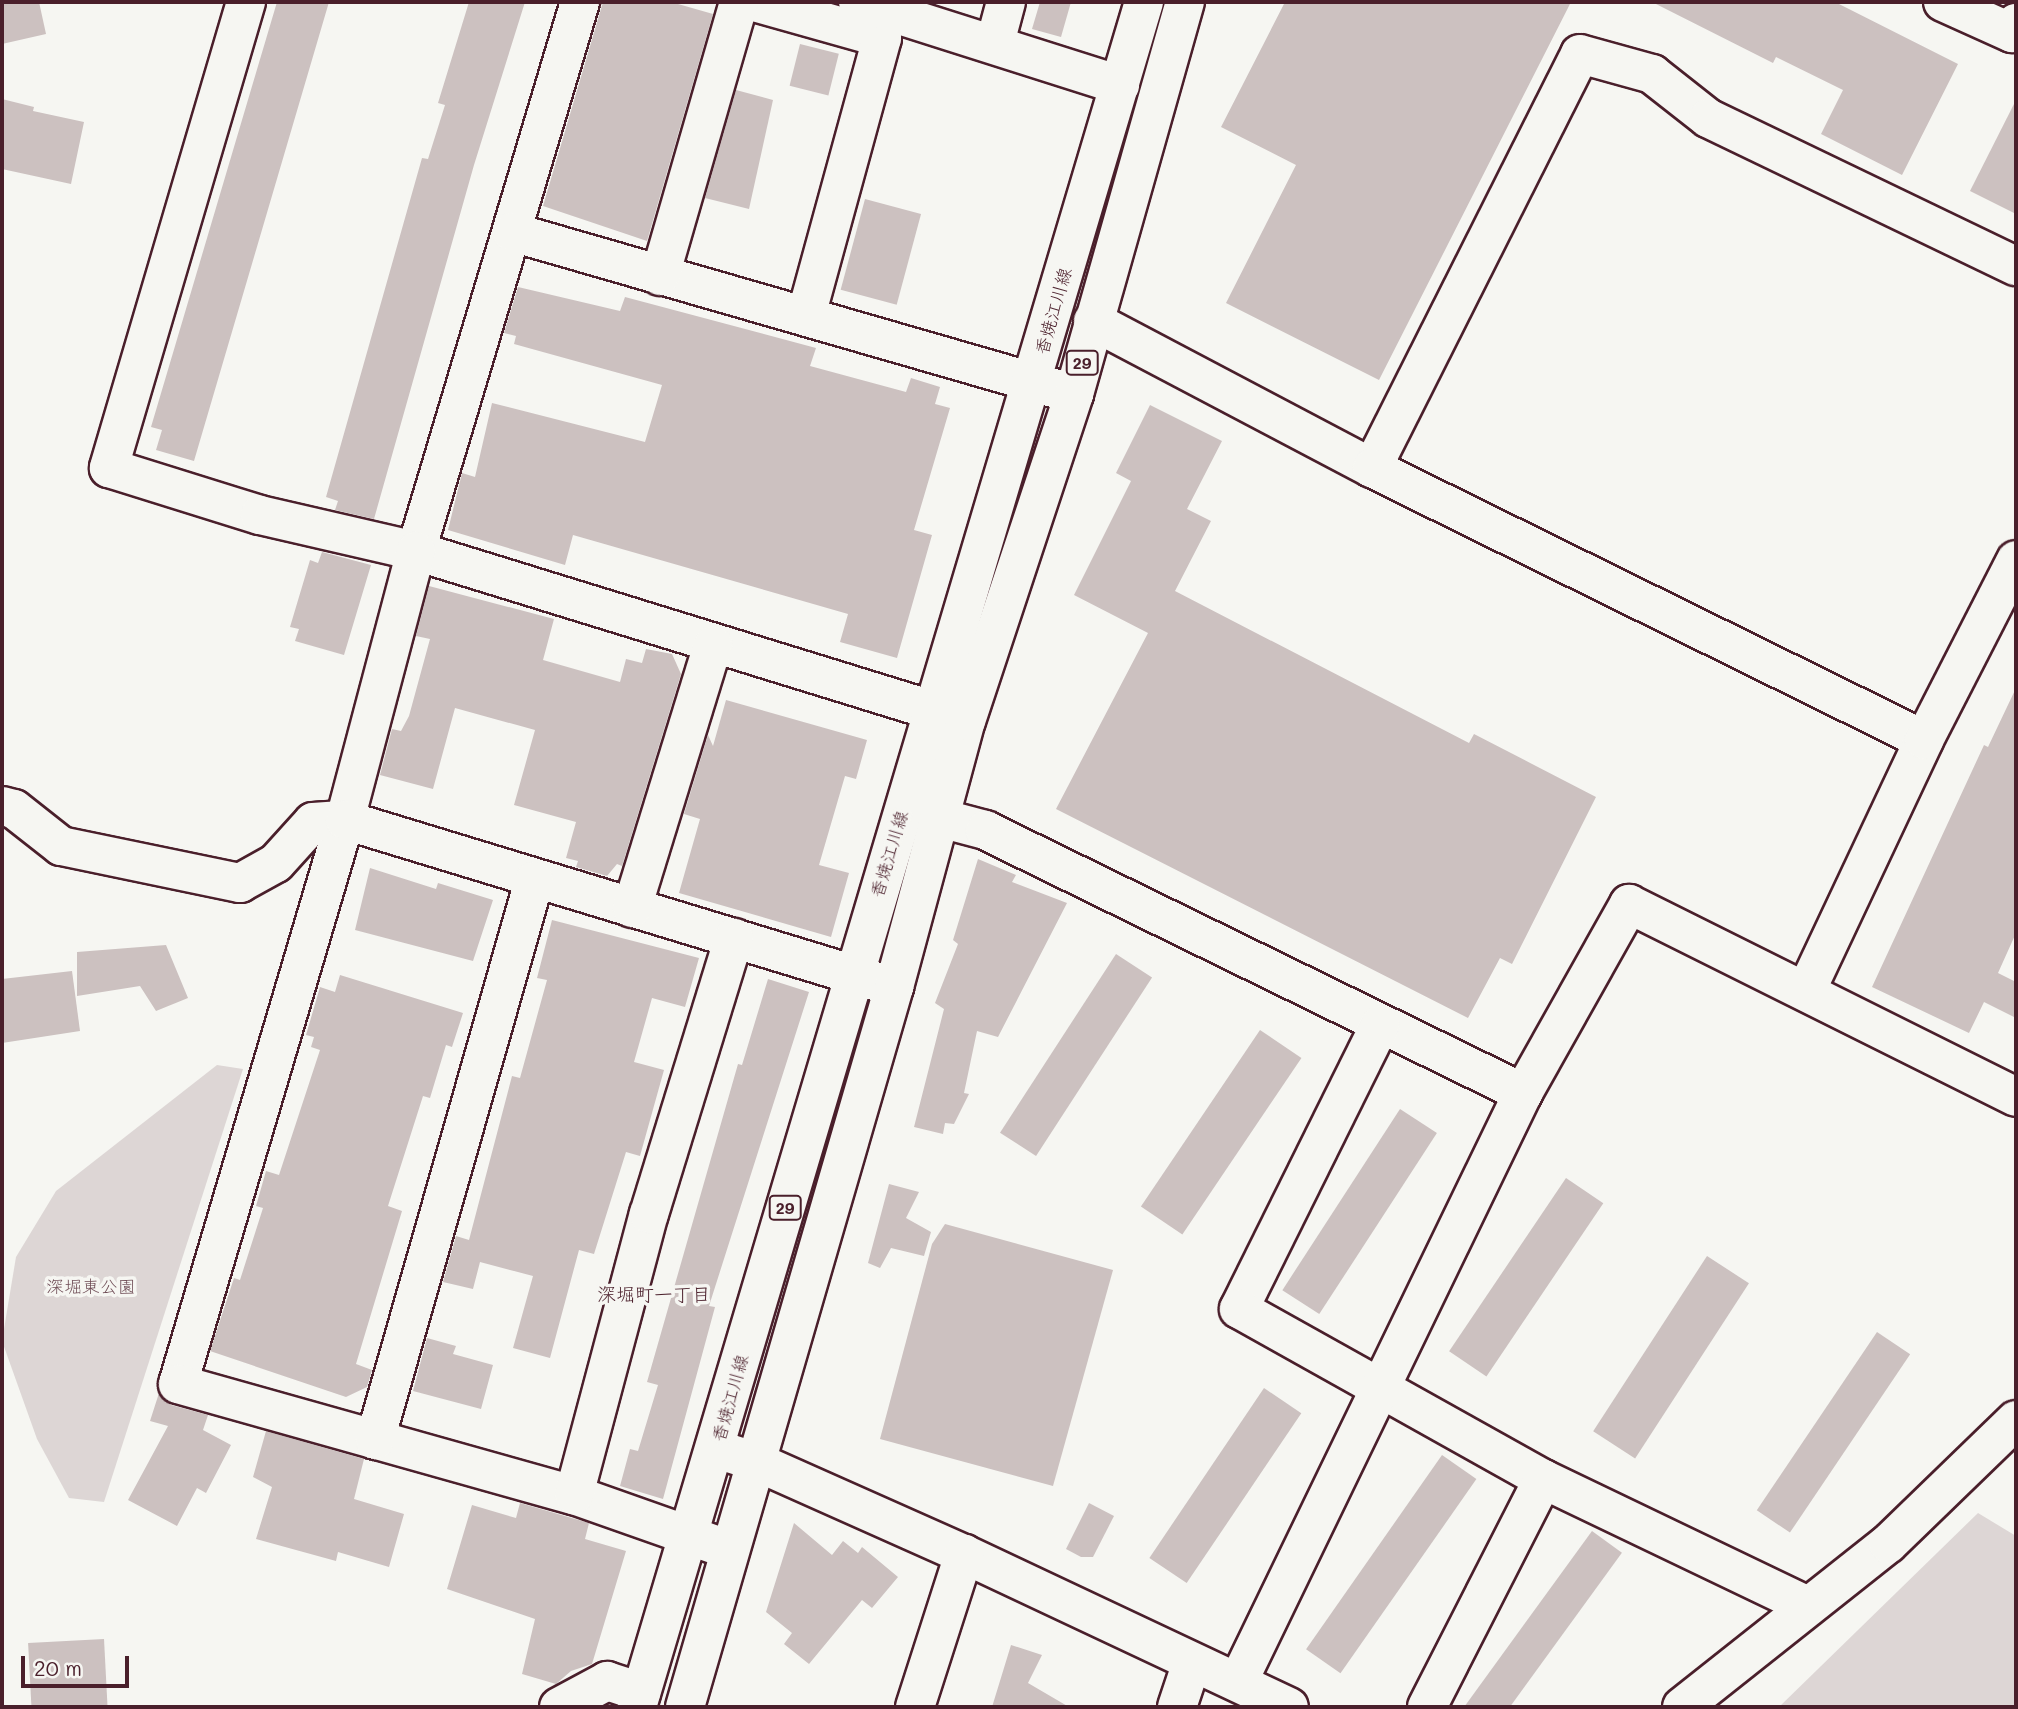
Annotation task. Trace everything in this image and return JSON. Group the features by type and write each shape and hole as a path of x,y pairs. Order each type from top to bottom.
{"street":[{"path":"246,2 109,468 260,516 416,551 713,645 951,715"},
{"path":"580,2 416,551 345,820 178,1384 574,1495 688,1537 730,1549"},
{"path":"660,276 739,2"},
{"path":"754,2 882,38 807,313"},
{"path":"858,2 995,43 1120,85"},
{"path":"995,43 1006,2"},
{"name":"香焼江川線","path":"685,1707 894,987 940,818 951,715 1032,383 1144,2"},
{"name":"香焼江川線","path":"639,1700 716,1450 853,975 1074,394 1185,2"},
{"path":"1943,2 2012,33 2016,23"},
{"path":"1372,468 1580,54 1652,74 1709,118 2016,266"},
{"path":"512,232 660,276 807,313 1074,394"},
{"path":"1093,321 1372,468 1924,740"},
{"path":"1807,989 1924,740 2016,560"},
{"path":"632,908 713,645"},
{"path":"2,806 14,808 61,846 240,883 276,863 313,822 345,820 534,881 894,987"},
{"path":"940,818 985,830 1523,1093"},
{"path":"375,1440 534,881"},
{"path":"1238,1682 1523,1093 1629,904 1807,989 2016,1097"},
{"path":"574,1495 649,1214 734,939"},
{"path":"1380,1025 1239,1309 1543,1479 1808,1606"},
{"path":"1682,1707 1888,1544 2016,1420"},
{"path":"716,1450 757,1462 964,1554 1289,1707"},
{"path":"1427,1707 1543,1479"},
{"path":"915,1707 964,1554"},
{"path":"1177,1707 1192,1662"},
{"path":"559,1707 607,1681 639,1700"}],"green space":[{"name":"深堀東公園","path":"217,1065 243,1069 104,1502 69,1498 37,1439 2,1341 16,1257 56,1191"},
{"path":"1978,1513 2016,1536 2016,1707 1779,1707"}],"building":[{"path":"2,2 39,2 46,34 2,44"},
{"path":"277,2 329,2 194,461 156,450 162,430 151,427"},
{"path":"469,2 525,2 474,165 374,519 335,510 338,501 326,497 422,158 428,159 445,105 438,103"},
{"path":"603,2 671,2 713,14 647,241 543,206"},
{"path":"1040,2 1071,2 1061,37 1032,29"},
{"path":"1285,2 1571,2 1379,380 1226,303 1296,165 1221,127"},
{"path":"1652,2 1835,2 1958,64 1902,175 1821,134 1843,90 1776,57 1773,63"},
{"path":"800,44 839,54 828,95 790,86"},
{"path":"736,90 773,100 749,209 705,198"},
{"path":"2,99 34,107 33,111 84,122 71,184 2,169"},
{"path":"2016,100 2016,214 1970,191"},
{"path":"865,199 921,214 897,305 841,290"},
{"path":"518,287 620,311 625,297 816,348 810,366 906,392 911,378 940,387 935,404 950,408 914,530 932,535 897,658 840,642 848,614 573,535 565,565 448,530 462,473 475,477 492,403 645,442 662,385 514,344 516,336 504,333"},
{"path":"1150,405 1222,441 1187,509 1211,521 1175,591 1469,743 1474,734 1596,797 1512,964 1500,958 1468,1018 1056,809 1148,633 1074,595 1131,481 1116,473"},
{"path":"322,552 371,565 344,655 295,641 299,629 290,627 310,560 318,563"},
{"path":"429,586 554,619 543,660 620,682 626,659 642,663 646,649 672,654 681,674 622,866 617,864 607,876 576,867 578,861 566,858 576,822 514,805 535,730 455,708 433,789 380,775 392,729 401,731 409,716 430,639 416,636"},
{"path":"2016,688 2016,933 1998,973 2016,982 2016,1018 1984,1002 1969,1033 1872,987 1984,745 1988,747"},
{"path":"726,700 867,740 856,779 845,776 819,865 849,873 831,937 679,893 700,819 684,814 708,735 713,746"},
{"path":"978,859 1016,875 1012,882 1067,903 998,1037 977,1031 964,1093 969,1094 954,1124 945,1123 943,1134 914,1127 944,1009 935,1003 958,944 953,940"},
{"path":"370,868 436,889 438,883 493,900 473,961 355,930"},
{"path":"552,920 699,958 685,1007 652,998 634,1062 664,1070 640,1156 626,1152 594,1254 579,1250 550,1358 513,1348 533,1276 480,1262 473,1289 443,1282 456,1236 469,1240 512,1076 520,1078 547,980 537,978"},
{"path":"166,945 188,998 156,1011 140,986 77,996 77,952"},
{"path":"1116,954 1152,977 1036,1156 1000,1133"},
{"path":"72,971 80,1031 2,1043 2,979"},
{"path":"340,975 463,1013 452,1047 446,1045 430,1098 423,1096 388,1206 402,1211 356,1364 372,1370 367,1387 346,1397 210,1351 234,1278 240,1280 263,1208 256,1206 266,1171 279,1175 320,1050 311,1047 314,1037 306,1035 320,987 335,992"},
{"path":"768,979 809,992 709,1306 715,1307 663,1499 620,1486 630,1449 638,1451 658,1385 647,1382 738,1064 742,1065"},
{"path":"1260,1030 1301,1058 1182,1235 1141,1207"},
{"path":"1400,1109 1437,1133 1319,1314 1282,1290"},
{"path":"1566,1178 1603,1203 1486,1376 1449,1351"},
{"path":"889,1184 919,1192 906,1218 931,1232 924,1256 891,1248 880,1268 868,1263"},
{"path":"945,1224 1113,1270 1053,1486 880,1439 932,1244"},
{"path":"1707,1256 1749,1283 1635,1459 1593,1431"},
{"path":"1877,1332 1910,1354 1790,1533 1757,1510"},
{"path":"427,1338 456,1346 453,1354 493,1365 481,1409 413,1391"},
{"path":"1264,1388 1301,1413 1187,1583 1149,1558"},
{"path":"159,1393 171,1405 208,1415 203,1430 231,1445 206,1493 197,1488 177,1526 128,1500 168,1426 150,1421"},
{"path":"266,1431 364,1459 354,1499 404,1514 389,1567 338,1552 336,1561 256,1539 272,1487 253,1477"},
{"path":"1442,1455 1476,1479 1340,1673 1306,1649"},
{"path":"520,1503 589,1523 585,1539 626,1551 592,1664 571,1671 556,1684 522,1674 535,1619 447,1589 472,1505 516,1518"},
{"path":"1089,1503 1114,1516 1093,1557 1081,1557 1066,1549"},
{"path":"794,1523 832,1555 843,1541 858,1553 862,1547 898,1577 872,1608 862,1600 809,1664 784,1644 792,1633 766,1612"},
{"path":"1592,1531 1622,1553 1510,1707 1465,1706"},
{"path":"104,1639 108,1707 31,1707 28,1643"},
{"path":"1011,1645 1042,1655 1028,1683 1069,1707 992,1707"}],"district":[{"name":"深堀町一丁目","path":"654,1294"}]}
